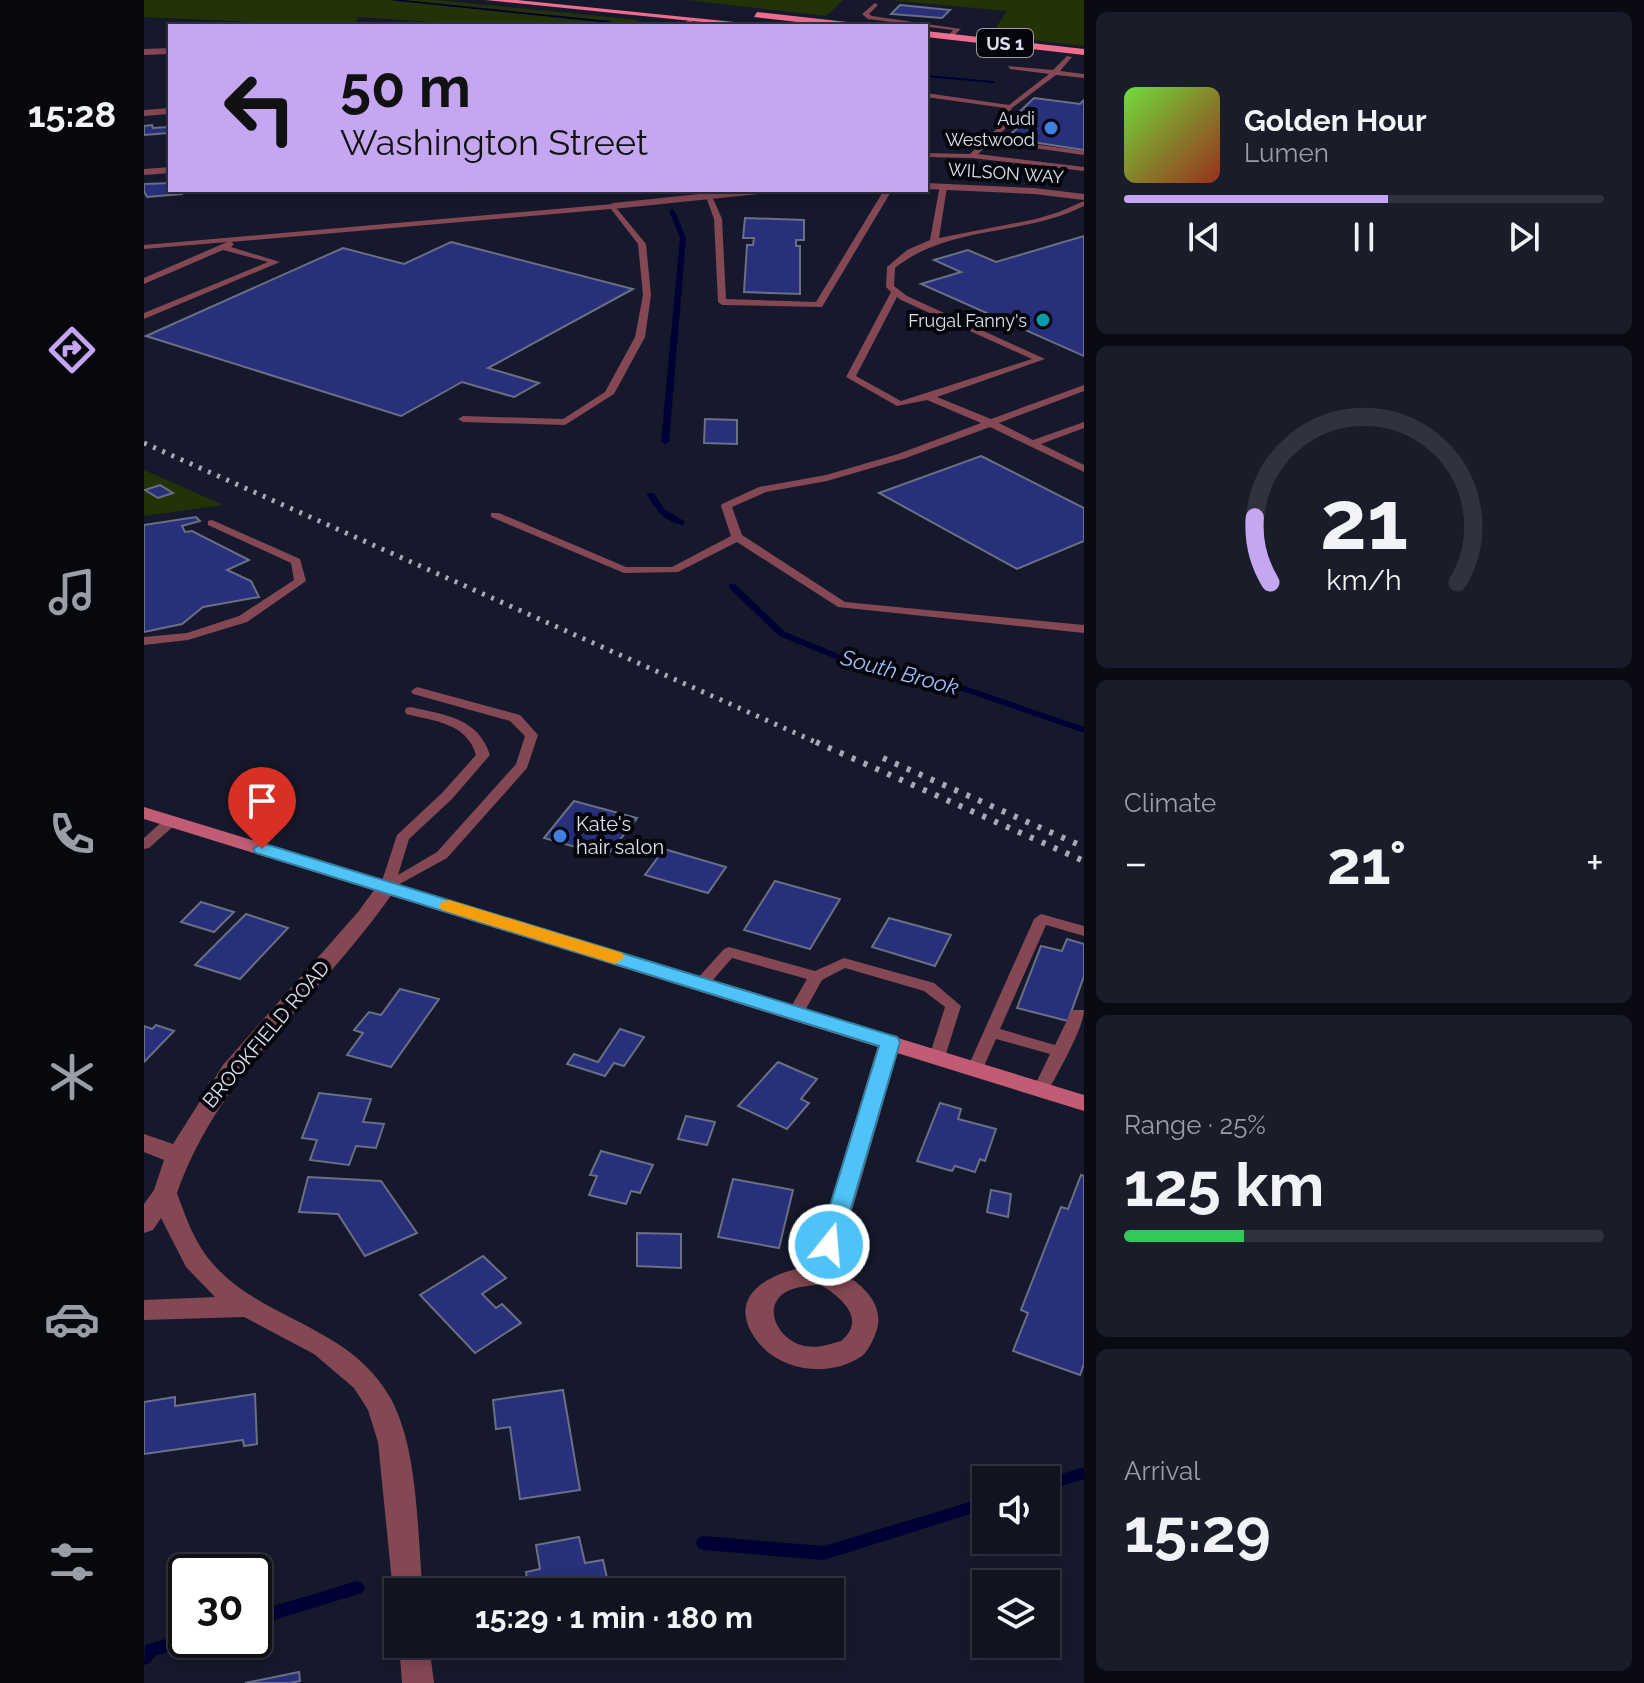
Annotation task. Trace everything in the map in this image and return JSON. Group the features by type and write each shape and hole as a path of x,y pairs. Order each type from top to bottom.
{"main road":[{"path":"489,0 730,24"},
{"path":"706,9 838,24"},
{"name":"US 1","path":"928,34 1084,55"},
{"name":"US 1","path":"928,41 1069,57 1084,55"},
{"path":"144,813 1084,1103"}],"street":[{"path":"144,52 168,51"},
{"path":"144,113 168,111"},
{"path":"144,172 168,170"},
{"name":"WILSON WAY","path":"928,186 1084,200"},
{"path":"613,206 749,192"},
{"name":"BROOKFIELD ROAD","path":"144,1223 165,1193 193,1126 231,1071 365,917 387,887"},
{"path":"821,1274 890,1042"},
{"path":"144,1143 178,1156"},
{"path":"165,1193 189,1252 210,1278 247,1306 331,1349 362,1378 382,1408 393,1453 406,1578"},
{"path":"144,1310 247,1306"},
{"path":"415,1658 418,1683"}],"lane":[{"path":"875,5 865,14 870,18 918,24"},
{"path":"928,25 958,29 950,37"},
{"path":"972,156 1007,123 1004,114 1010,107 1069,57"},
{"path":"1010,67 1084,76"},
{"path":"928,95 1010,107"},
{"path":"989,140 1084,153"},
{"path":"928,155 972,156 1084,169"},
{"path":"934,242 943,187"},
{"path":"708,196 718,219 722,302 819,305 887,192"},
{"path":"896,291 851,377 900,404 1040,359 896,291 890,287 891,267 900,256 934,242 1053,219 1084,200"},
{"path":"144,247 613,206 642,244 647,295 640,337 609,394 565,422 463,419"},
{"path":"144,281 241,239"},
{"path":"144,316 276,262 222,247"},
{"path":"1084,388 868,466 827,478 763,489 726,506 737,537 842,605 1084,629"},
{"path":"928,397 988,422 1084,469"},
{"path":"1032,444 1084,425"},
{"path":"495,515 624,570 674,570 737,537"},
{"path":"144,641 188,636 243,619 300,581 296,561 212,523"},
{"path":"387,887 442,855 522,765 532,735 515,718 417,691"},
{"path":"387,887 402,838 447,796 483,755 481,739 467,727 411,711"},
{"path":"144,845 171,821"},
{"path":"975,1069 1041,919 1084,931"},
{"path":"701,984 729,952 816,977"},
{"path":"796,1012 816,977 844,963 929,987 949,1000 953,1012 937,1057"},
{"path":"1041,1089 1082,1010"},
{"path":"991,1032 1061,1052"}],"green space":[{"path":"144,0 436,0 639,20 634,24 464,24 358,17 356,24 300,24 144,17"},
{"path":"687,0 843,0 826,16"},
{"path":"889,0 1084,0 1084,46 991,35 1007,11"},
{"path":"144,470 223,505 144,516"}],"building":[{"path":"900,5 950,10 942,18 891,14"},
{"name":"Audi Westwood","path":"1034,98 1080,104 1084,100 1084,150 1006,138 1029,118 1015,116"},
{"path":"152,125 153,128 167,127 168,133 144,135 144,126"},
{"path":"168,183 168,192 182,194 147,197 144,184"},
{"path":"745,218 804,220 804,240 796,240 796,246 800,246 800,294 744,292 747,245 753,245 754,238 743,238"},
{"name":"Frugal Fanny's","path":"1084,236 1084,356 921,284 961,272 934,260 968,250 996,262"},
{"path":"451,242 633,289 488,368 539,383 514,397 462,382 401,416 146,336 343,248 404,264"},
{"path":"705,419 737,420 737,444 704,443"},
{"path":"981,456 1084,508 1084,541 1017,569 879,493"},
{"path":"160,485 173,493 158,498 145,490"},
{"path":"196,517 200,521 182,526 185,532 192,531 249,560 227,570 251,581 259,597 203,607 182,624 144,632 144,525"},
{"path":"574,801 637,818 607,856 544,838"},
{"path":"664,849 726,867 708,893 645,875"},
{"path":"775,881 840,899 810,949 744,930"},
{"path":"201,902 234,912 214,932 181,922"},
{"path":"246,914 288,928 240,979 195,965"},
{"path":"889,918 951,935 935,966 872,947"},
{"path":"1067,939 1084,944 1084,976 1068,1021 1017,1008 1041,946 1062,951"},
{"path":"400,989 439,999 391,1067 347,1055 363,1033 354,1030 369,1012 381,1015"},
{"path":"156,1025 174,1031 144,1062 144,1026 152,1029"},
{"path":"620,1029 644,1037 624,1066 614,1063 605,1076 567,1064 574,1054 598,1062"},
{"path":"778,1062 817,1079 801,1099 809,1103 787,1129 738,1106"},
{"path":"319,1093 371,1099 363,1122 384,1124 376,1148 356,1146 349,1165 310,1160 317,1140 302,1138"},
{"path":"940,1103 961,1109 958,1119 996,1129 985,1161 980,1159 975,1172 955,1166 952,1171 917,1161"},
{"path":"686,1116 715,1122 707,1145 678,1139"},
{"path":"601,1151 653,1165 640,1193 631,1191 626,1204 589,1195 597,1176 590,1175"},
{"path":"1081,1175 1084,1176 1084,1364 1080,1375 1013,1351 1028,1313 1021,1310 1061,1207 1068,1209"},
{"path":"308,1177 381,1181 417,1233 365,1256 338,1214 299,1212"},
{"path":"733,1179 793,1190 779,1248 718,1237"},
{"path":"991,1190 1011,1194 1008,1217 987,1212"},
{"path":"637,1233 681,1234 681,1268 637,1266"},
{"path":"483,1256 506,1278 482,1294 496,1308 502,1304 521,1323 475,1353 420,1295"},
{"path":"563,1390 580,1490 520,1499 510,1427 496,1429 493,1400"},
{"path":"255,1394 257,1444 244,1446 243,1440 144,1454 144,1402 175,1397 175,1406"},
{"path":"579,1537 585,1563 603,1560 607,1578 527,1578 526,1572 540,1569 536,1545"},
{"path":"299,1672 300,1681 245,1683"}],"waterway":[{"name":"South Brook","path":"390,0 612,24"},
{"path":"928,76 993,82"},
{"name":"South Brook","path":"665,442 683,238 672,211"},
{"name":"South Brook","path":"651,495 661,511 681,523"},
{"name":"South Brook","path":"732,586 782,634 859,665 944,682 1084,730"},
{"path":"1060,1481 1084,1473"},
{"path":"703,1543 824,1553 972,1507"},
{"path":"272,1614 357,1588"},
{"path":"144,1658 150,1650 168,1645"}],"railway":[{"path":"144,443 820,744"},
{"path":"816,742 1084,861"},
{"path":"883,758 1084,847"}],"slow traffic":[{"path":"449,906 615,957"}],"place":[{"name":"Audi Westwood","path":"1051,128"},
{"name":"Frugal Fanny's","path":"1043,320"},
{"name":"Kate's hair salon","path":"560,836"}],"route":[{"path":"262,849 890,1042 829,1245"}]}
